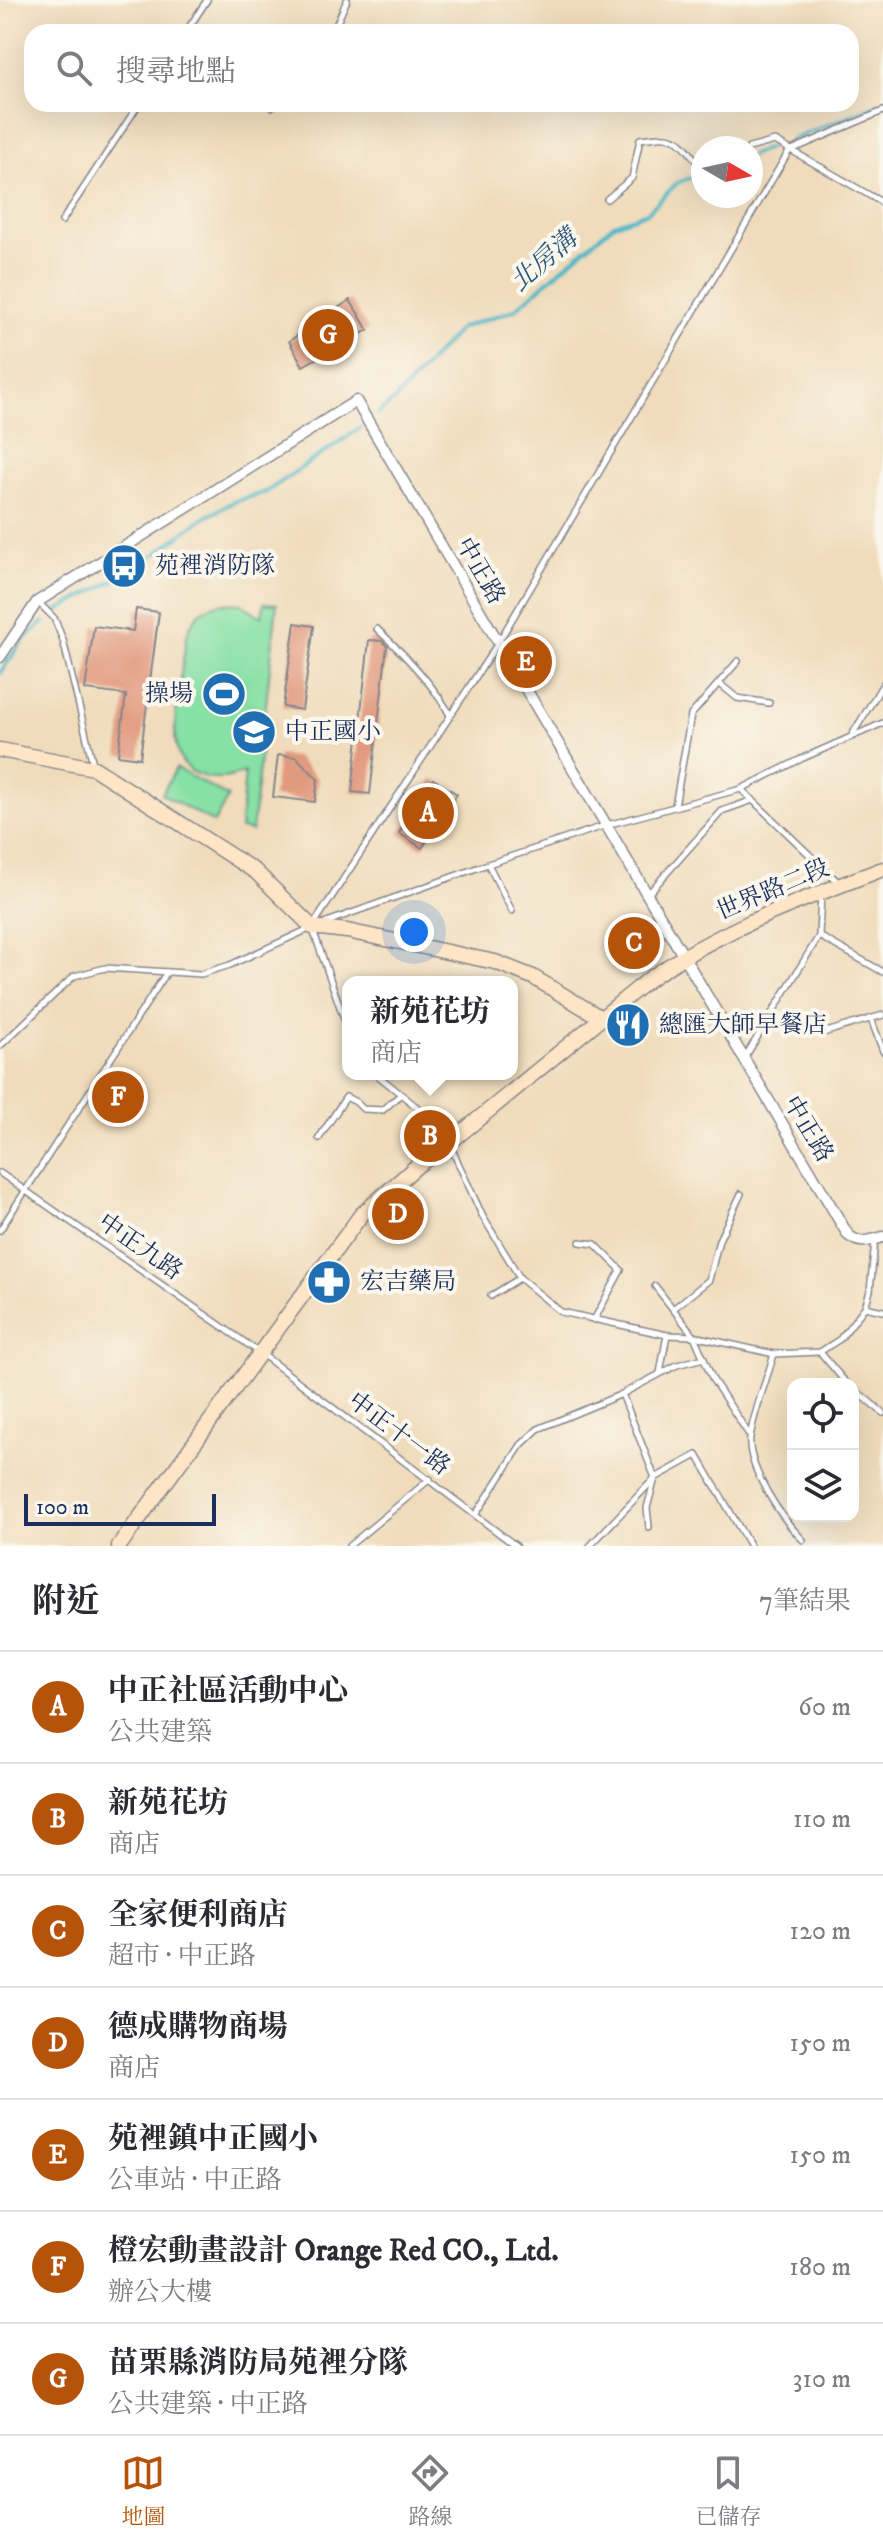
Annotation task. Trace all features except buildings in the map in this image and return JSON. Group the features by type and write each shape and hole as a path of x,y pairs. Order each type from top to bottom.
{"main road":[{"path":"0,750 94,768 256,872 312,927 347,931 495,962 533,977 601,1018"},
{"name":"世界路二段","path":"119,1546 361,1215 418,1165 682,956 738,926 883,869"}],"street":[{"name":"中正路","path":"0,657 37,602 356,401 848,1235 855,1241 865,1243 879,1238"}],"lane":[{"path":"191,24 207,0"},
{"path":"336,24 347,0"},
{"path":"312,927 498,643 789,151 883,111"},
{"path":"62,221 134,112"},
{"path":"607,199 632,178 640,139 667,135 685,144 691,154"},
{"path":"763,144 775,141 883,203"},
{"path":"37,602 54,618 63,640 94,768"},
{"path":"377,629 444,704 450,716"},
{"path":"675,806 691,715 738,661"},
{"path":"720,684 737,698 769,703"},
{"path":"851,737 883,684"},
{"path":"0,1046 74,976 105,968 201,974 230,965 312,927 488,864 607,825 741,789 883,723"},
{"path":"741,789 841,885"},
{"path":"647,895 722,811 753,800"},
{"path":"488,864 512,911"},
{"path":"743,1060 819,936 821,893"},
{"path":"312,927 342,1013"},
{"path":"819,936 883,972"},
{"path":"0,1230 167,972"},
{"path":"823,1033 883,1015"},
{"path":"871,1019 883,1051"},
{"path":"383,1080 423,1112 449,1143 483,1217 520,1278 561,1312 774,1354 820,1352 840,1339 865,1307 879,1238"},
{"path":"319,1138 346,1097 363,1109 383,1110 400,1095"},
{"name":"中正九路","path":"0,1173 259,1352"},
{"path":"673,1309 709,1280 719,1240 741,1194"},
{"path":"580,1242 595,1244 621,1270 594,1320"},
{"path":"491,1296 520,1278"},
{"path":"655,1286 694,1336 713,1380 750,1436"},
{"path":"865,1307 883,1311"},
{"path":"660,1374 667,1335"},
{"name":"中正十一路","path":"259,1352 516,1546"},
{"path":"820,1352 842,1378"},
{"path":"774,1354 750,1436 751,1452 784,1521 803,1540"},
{"path":"476,1514 521,1445 538,1429 622,1394 677,1365 704,1358"},
{"path":"859,1393 883,1413"},
{"path":"622,1394 655,1478 647,1508 649,1527"},
{"path":"875,1405 883,1397"},
{"path":"590,1546 655,1478 697,1455 750,1546"},
{"path":"349,1546 430,1479"}],"green space":[{"path":"224,603 241,604 262,617 264,603 277,604 252,831 240,829 245,772 224,777 203,776 186,766 176,745 177,708 188,632 194,619 204,610"},
{"path":"176,768 228,797 214,823 162,794"}],"waterway":[{"name":"北房溝","path":"859,112 883,102"},
{"name":"北房溝","path":"791,140 859,112"},
{"name":"北房溝","path":"763,150 769,148"},
{"name":"北房溝","path":"378,414 396,399 460,328 514,310 614,224 648,212 677,183 691,178"},
{"name":"北房溝","path":"57,611 137,568 199,521 233,502 266,492 360,428"},
{"name":"北房溝","path":"0,673 23,640 44,622"}],"place":[{"name":"苗栗縣消防局苑裡分隊","path":"328,335"},
{"name":"苑裡消防隊","path":"124,566"},
{"name":"苑裡鎮中正國小","path":"526,662"},
{"name":"操場","path":"224,694"},
{"name":"中正國小","path":"254,732"},
{"name":"中正社區活動中心","path":"428,813"},
{"name":"全家便利商店","path":"634,943"},
{"name":"總匯大師早餐店","path":"628,1025"},
{"name":"橙宏動畫設計 Orange Red CO., Ltd.","path":"118,1097"},
{"name":"新苑花坊","path":"430,1136"},
{"name":"德成購物商場","path":"398,1214"},
{"name":"宏吉藥局","path":"329,1282"}]}
